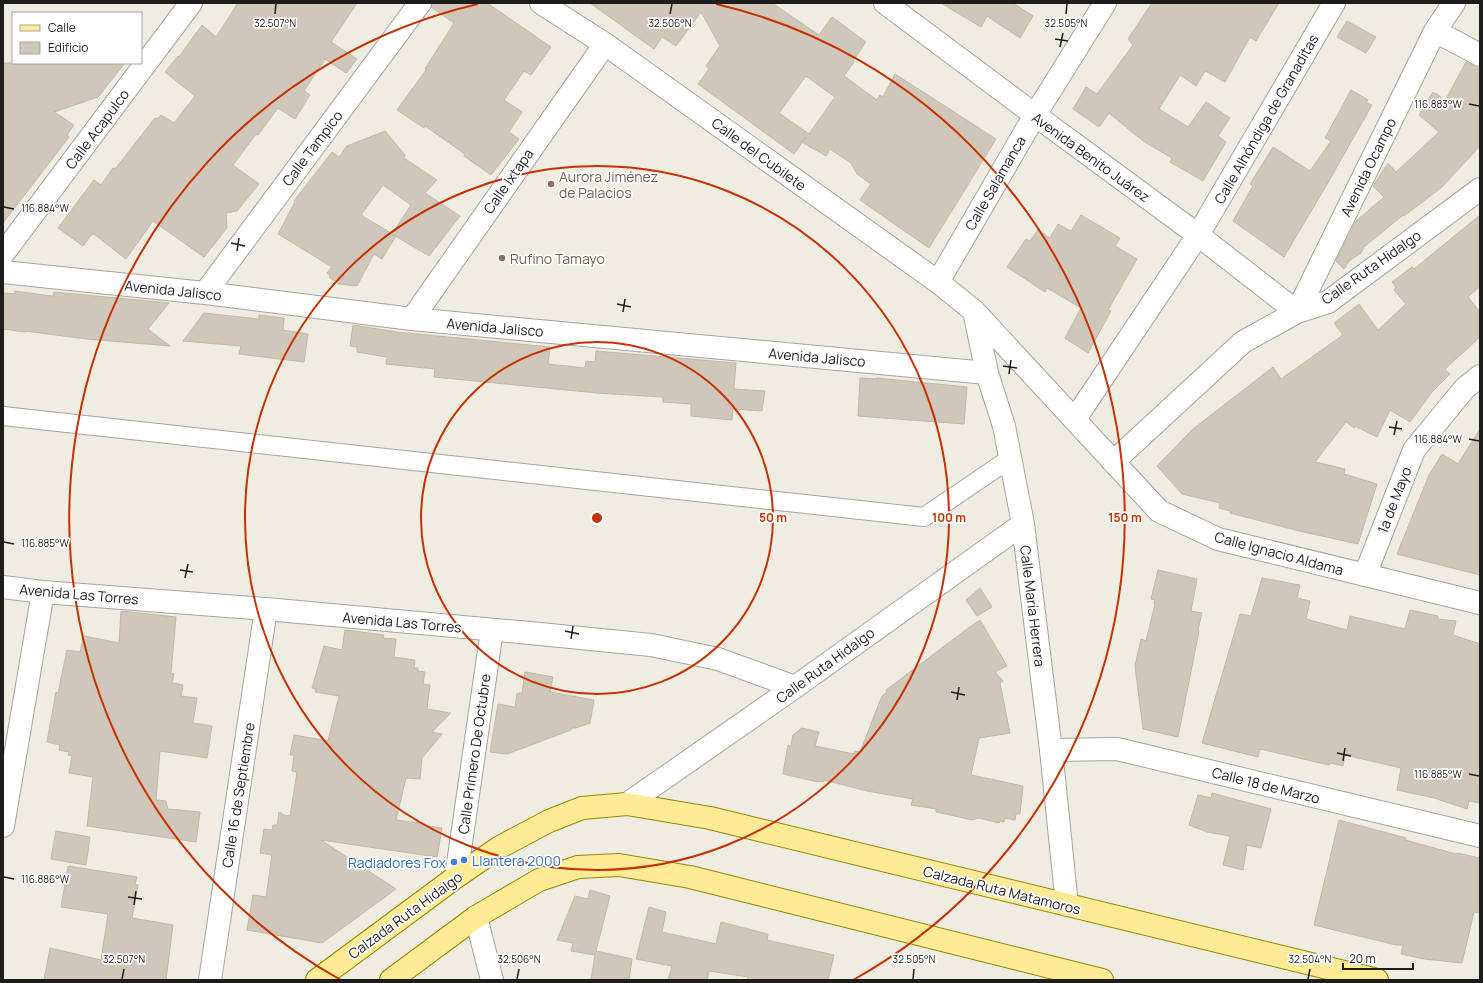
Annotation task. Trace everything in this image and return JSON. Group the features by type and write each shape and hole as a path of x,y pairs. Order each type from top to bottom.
{"main road":[{"name":"Calzada Ruta Hidalgo","path":"317,980 456,877 500,847 549,821 582,808 627,804"},
{"name":"Calzada Ruta Matamoros","path":"627,804 710,818 1377,980"},
{"path":"391,980 476,917 539,880 578,867 619,865 690,877 1102,980"}],"street":[{"name":"Calle Acapulco","path":"3,254 191,3"},
{"name":"Calle Tampico","path":"204,293 420,3"},
{"name":"Calle del Cubilete","path":"541,3 605,44 938,282 974,311"},
{"name":"Avenida Benito Juárez","path":"885,3 1034,115 1198,235 1297,312"},
{"name":"Calle Salamanca","path":"938,282 1034,115 1105,3"},
{"name":"Calle Alhóndiga de Granaditas","path":"1075,418 1198,235 1334,3"},
{"name":"Avenida Ocampo","path":"1297,312 1435,31 1454,3"},
{"path":"1435,31 1480,55"},
{"name":"Calle Ixtapa","path":"412,319 605,44"},
{"name":"Calle Ruta Hidalgo","path":"1113,462 1243,342 1297,312 1328,302 1480,188"},
{"name":"Avenida Jalisco","path":"3,272 204,293 412,319 987,373"},
{"name":"Calle Ignacio Aldama","path":"974,311 1075,418 1113,462 1158,510 1218,539 1480,603"},
{"name":"Calle María Herrera","path":"974,311 987,373 1004,426 1023,524 1051,750 1067,905"},
{"name":"1a de Mayo","path":"1365,575 1414,450 1465,388 1480,376"},
{"path":"3,416 924,517 1011,458"},
{"name":"Calle Ruta Hidalgo","path":"627,804 1023,524"},
{"name":"Avenida Las Torres","path":"3,587 43,592 266,609 651,645 718,659 794,687"},
{"path":"3,826 43,592"},
{"name":"Calle 16 de Septiembre","path":"210,980 266,609"},
{"name":"Calle Primero De Octubre","path":"456,877 492,630"},
{"name":"Calle 18 de Marzo","path":"1051,750 1117,749 1480,836"},
{"path":"476,917 492,980"}],"building":[{"path":"238,3 357,3 331,42 357,59 346,73 325,59 304,91 310,95 295,119 278,108 258,135 256,134 233,165 259,184 237,211 226,213 227,228 204,257 153,221 126,259 94,234 92,234 83,246 58,228 94,180 101,185 113,168 115,169 155,118 157,119 161,115 174,123 195,96 165,72 178,56 179,57 202,25 216,37"},
{"path":"432,3 487,3 551,47 531,75 524,71 504,100 522,112 509,132 519,139 491,175 464,156 465,154 425,126 424,128 397,110 426,70 425,69 454,23 431,7"},
{"path":"590,3 772,3 819,35 832,17 866,42 844,76 877,100 880,95 883,97 895,74 996,139 929,248 860,200 871,184 857,174 851,163 830,149 826,156 802,142 794,154 698,84 709,69 706,66 720,46 701,12 676,46 662,37 654,49","holes":["806,76 835,97 809,134 779,113"]},
{"path":"941,3 1013,3 1033,16 1020,38 987,16 981,27"},
{"path":"1152,3 1279,3 1256,41 1250,37 1225,82 1205,71 1196,86 1180,75 1159,109 1188,127 1206,102 1230,118 1218,136 1226,142 1203,181 1170,162 1172,158 1143,141 1109,113 1099,127 1073,109 1086,87 1097,94 1133,45 1128,39"},
{"path":"1347,21 1376,37 1366,53 1337,37"},
{"path":"1466,62 1480,69 1480,146 1442,187 1404,216 1403,215 1364,247 1361,253 1349,261 1344,269 1336,261 1356,221 1384,197 1373,186 1388,163 1396,172 1439,132 1419,115 1433,92 1445,101"},
{"path":"3,63 124,64 98,97 54,112 74,125 67,135 69,137 3,223"},
{"path":"1351,90 1368,100 1366,103 1372,105 1284,257 1233,221 1253,186 1250,184 1273,147 1310,171 1331,141 1325,138"},
{"path":"385,131 405,155 404,158 437,180 425,193 460,216 429,256 396,236 382,259 374,254 357,286 339,284 329,277 330,275 327,273 332,267 278,234 295,202 294,201 332,152 339,157 347,146","holes":["383,185 411,205 392,234 361,215"]},
{"path":"1081,215 1120,238 1115,246 1137,259 1108,310 1111,311 1088,353 1065,338 1081,308 1047,288 1045,292 1007,267 1026,239 1030,241 1038,230 1050,238 1058,224 1071,231"},
{"path":"1480,215 1480,286 1468,297 1480,312 1480,337 1445,369 1450,374 1432,392 1410,422 1390,410 1377,437 1355,426 1354,428 1346,422 1315,462 1345,469 1344,474 1377,484 1358,544 1299,531 1230,513 1230,511 1219,508 1220,503 1182,494 1157,466 1193,429 1273,367 1281,379 1343,335 1334,323 1359,304 1378,330 1406,304 1394,290 1396,287 1392,282 1412,267 1414,269"},
{"path":"15,291 51,296 53,296 54,292 169,303 148,329 170,346 86,339 3,329 3,293 14,294"},
{"path":"204,313 259,319 259,315 284,318 283,330 308,334 304,362 239,354 241,346 183,341"},
{"path":"353,325 397,332 550,347 548,364 585,368 586,361 595,362 596,351 736,363 734,389 765,391 762,411 733,409 732,420 691,416 691,404 663,402 663,397 597,393 434,377 435,369 386,364 387,357 357,352 357,347 350,346"},
{"path":"860,378 877,378 967,387 964,424 858,416"},
{"path":"1480,429 1480,575 1397,554 1429,475 1442,454 1458,464"},
{"path":"1158,570 1197,579 1191,611 1202,613 1178,737 1143,729 1135,666 1141,639 1146,641 1155,604 1155,600 1151,599"},
{"path":"1262,578 1300,585 1297,598 1310,601 1306,619 1347,630 1350,616 1405,629 1410,610 1438,616 1438,619 1456,621 1453,635 1480,644 1480,803 1469,801 1467,809 1434,798 1397,790 1401,768 1345,755 1343,766 1330,763 1329,765 1260,749 1258,757 1202,743 1240,614 1251,616"},
{"path":"980,588 992,607 977,616 966,600"},
{"path":"121,611 176,617 171,673 174,674 172,683 183,685 181,696 197,698 193,723 212,726 207,758 160,751 156,800 166,801 168,809 200,812 196,842 87,826 93,777 69,773 72,756 68,755 69,752 59,750 60,745 47,742 56,692 58,693 67,650 80,652 84,636 119,643"},
{"path":"980,620 1007,666 995,672 1003,681 1000,683 1010,733 979,738 971,775 1023,786 1020,814 1016,814 1015,820 1005,818 1004,822 1000,821 999,823 979,818 972,820 936,812 936,809 911,805 913,799 867,791 824,780 823,782 818,782 783,774 788,745 791,746 793,735 802,728 819,732 815,746 854,754 855,751 860,752 882,696 887,692 886,690"},
{"path":"345,630 384,635 383,638 396,639 394,657 415,660 414,668 418,668 418,671 425,672 423,684 430,685 427,709 451,713 432,732 442,734 422,758 420,779 406,778 396,820 421,823 421,825 442,828 437,857 321,840 396,889 322,943 247,930 253,895 266,897 272,855 260,853 264,829 272,830 273,825 277,825 279,812 290,816 297,772 292,771 294,755 290,755 294,735 328,741 339,696 315,692 316,689 312,688 324,646 342,650"},
{"path":"525,672 553,677 550,692 594,700 590,723 572,728 571,730 507,754 490,752 498,704 515,707 517,693 522,693"},
{"path":"1212,793 1271,809 1261,848 1247,845 1243,870 1223,865 1230,836 1207,832 1189,825 1198,795 1211,798"},
{"path":"1339,820 1406,838 1405,840 1456,854 1480,858 1480,913 1474,912 1462,963 1424,959 1401,954 1403,945 1396,945 1314,925"},
{"path":"56,831 90,837 86,865 51,859"},
{"path":"68,866 137,877 135,884 138,885 132,918 173,925 166,980 44,980 50,948 101,960 108,914 61,907"},
{"path":"590,890 610,896 596,951 632,959 629,980 591,980 595,955 571,951 573,943 557,940 575,896 588,899"},
{"path":"649,907 666,912 662,932 716,944 721,922 768,934 767,940 834,955 828,980 747,980 748,977 709,971 707,980 668,980 672,966 636,959"}],"place":[{"name":"Aurora Jiménez de Palacios","path":"551,184"},
{"name":"Rufino Tamayo","path":"502,258"},
{"name":"Llantera 2000","path":"464,860"},
{"name":"Radiadores Fox","path":"454,862"}]}
